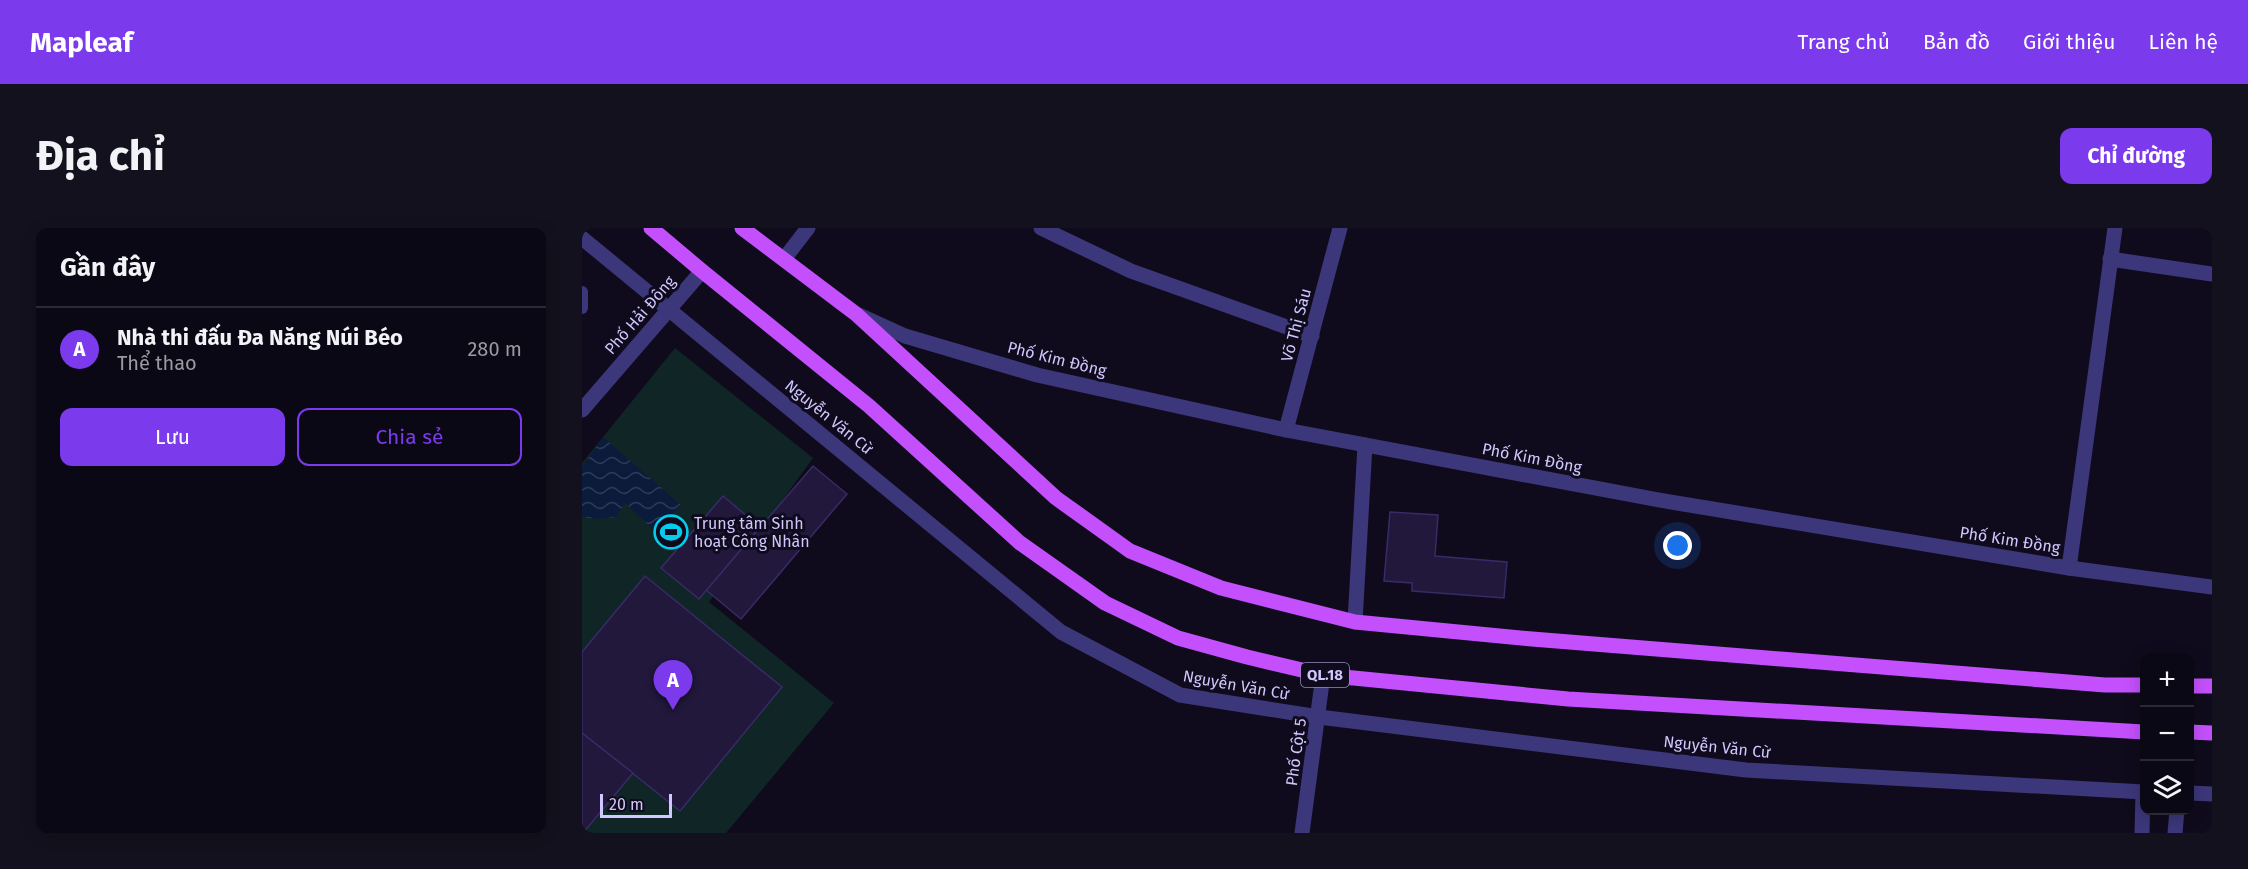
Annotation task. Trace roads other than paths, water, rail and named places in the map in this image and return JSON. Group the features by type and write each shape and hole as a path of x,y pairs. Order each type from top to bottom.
{"main road":[{"name":"Nguyễn Văn Cừ","path":"651,228 869,406 1020,543 1106,603 1178,638 1323,675 1568,699 2140,732"},
{"path":"742,228 856,314 1056,498 1130,551 1221,588 1355,622 1544,640 2105,685 2140,685"},
{"path":"2194,686 2212,686"},
{"path":"2194,732 2212,733"}],"street":[{"path":"784,259 808,228"},
{"path":"1041,228 1131,271 1312,336"},
{"name":"Võ Thị Sáu","path":"1287,430 1340,228"},
{"path":"2068,568 2115,228"},
{"name":"Nguyễn Văn Cừ","path":"582,238 1061,632 1180,695 1319,717 1746,770 2140,792"},
{"path":"2110,259 2212,274"},
{"name":"Phố Hải Đông","path":"582,410 702,271"},
{"name":"Phố Kim Đồng","path":"856,314 905,336 1037,375 1287,430 1659,500 2068,568 2212,588"},
{"path":"1355,622 1365,445"},
{"name":"Phố Cột 5","path":"1302,833 1323,675"},
{"path":"2194,793 2212,794"},
{"path":"2142,833 2143,815"},
{"path":"2175,833 2176,815"}],"lane":[{"path":"582,292 582,308"}],"water":[{"path":"603,437 681,505 655,531 625,503 616,517 597,519 582,517 582,467"}],"place":[{"name":"Trung tâm Sinh hoạt Công Nhân","path":"671,532"},
{"name":"Nhà thi đấu Đa Năng Núi Béo","path":"673,710"}]}
